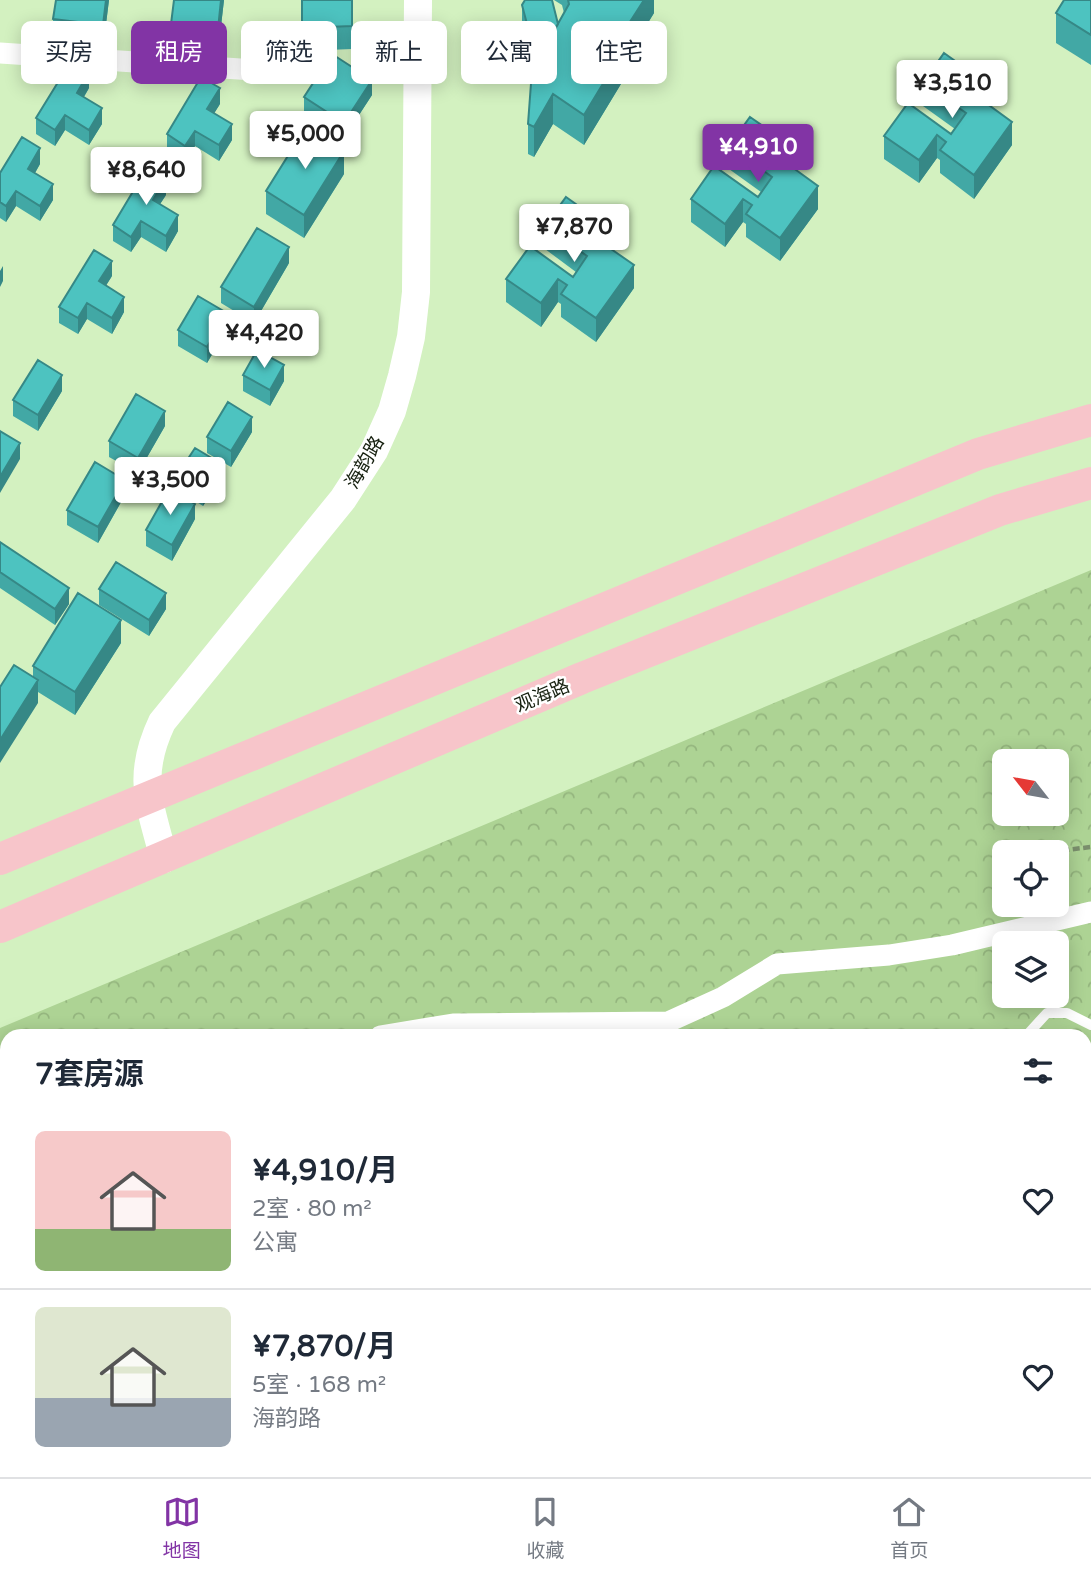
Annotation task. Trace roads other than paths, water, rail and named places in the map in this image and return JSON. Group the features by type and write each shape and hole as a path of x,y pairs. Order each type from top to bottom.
{"main road":[{"path":"0,859 978,454 1091,420"},
{"name":"观海路","path":"0,927 582,678 1000,510 1091,482"}],"street":[{"name":"海韵路","path":"164,859 149,799 146,763 162,722 343,499 374,451 392,411 411,337 416,292 418,0"},
{"path":"0,53 241,70"},
{"path":"423,1029 453,1024 668,1022 723,997 777,964 901,953 952,945 1091,912"}],"lane":[{"path":"1032,1029 1047,1013 1067,1013 1091,1024"}]}
